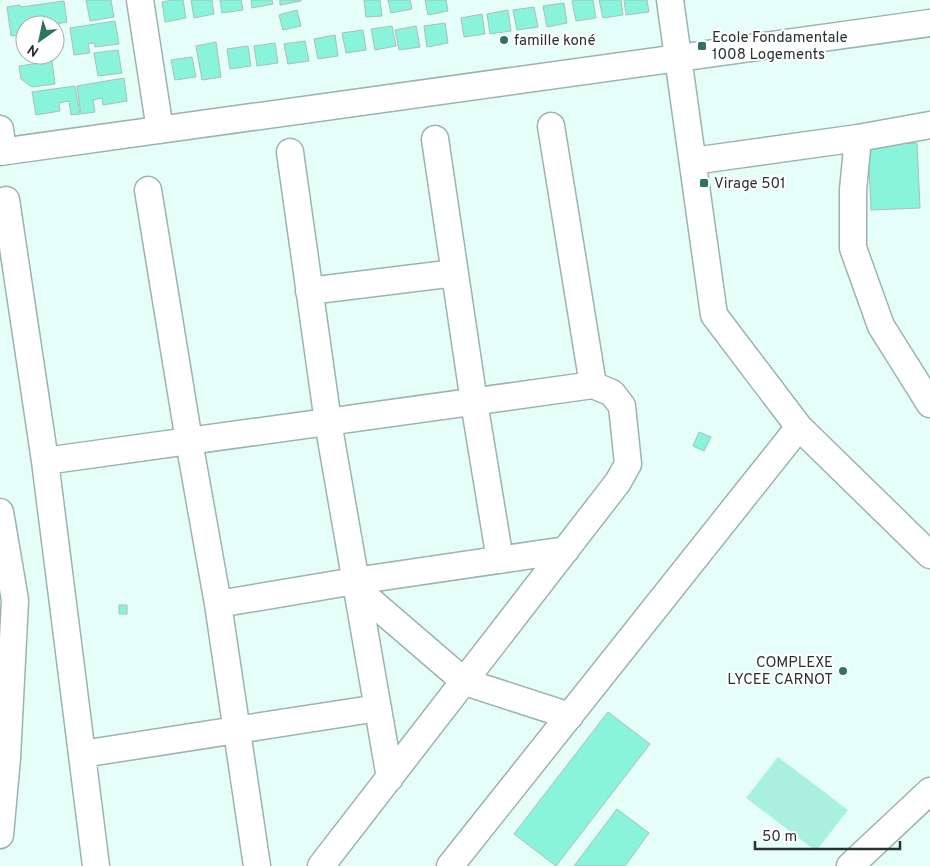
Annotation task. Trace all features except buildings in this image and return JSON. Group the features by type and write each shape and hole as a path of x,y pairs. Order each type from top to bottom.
{"street":[{"path":"140,0 160,130"},
{"path":"670,0 714,315 799,428 927,545"},
{"path":"1,144 160,130 930,23"},
{"path":"693,161 858,138 930,125"},
{"path":"551,126 592,385"},
{"path":"858,138 853,190 853,248 881,326 930,404"},
{"path":"435,139 474,402 500,560"},
{"path":"290,152 328,422 390,778"},
{"path":"148,190 218,604 257,866"},
{"path":"6,200 45,461 96,866"},
{"path":"310,291 455,273"},
{"path":"45,461 592,385 612,393 622,406 628,464 618,482 321,866"},
{"path":"450,866 799,428"},
{"path":"0,512 8,601 7,758 0,835"},
{"path":"218,604 357,585 566,550"},
{"path":"357,585 465,682 570,716"},
{"path":"82,754 378,708"},
{"path":"850,866 930,791"}],"green space":[{"path":"778,757 848,810 816,851 746,798"}],"place":[{"name":"famille koné","path":"504,40"},
{"name":"Ecole Fondamentale 1008 Logements","path":"702,46"},
{"name":"Virage 501","path":"704,183"},
{"name":"COMPLEXE LYCEE CARNOT","path":"843,671"}]}
